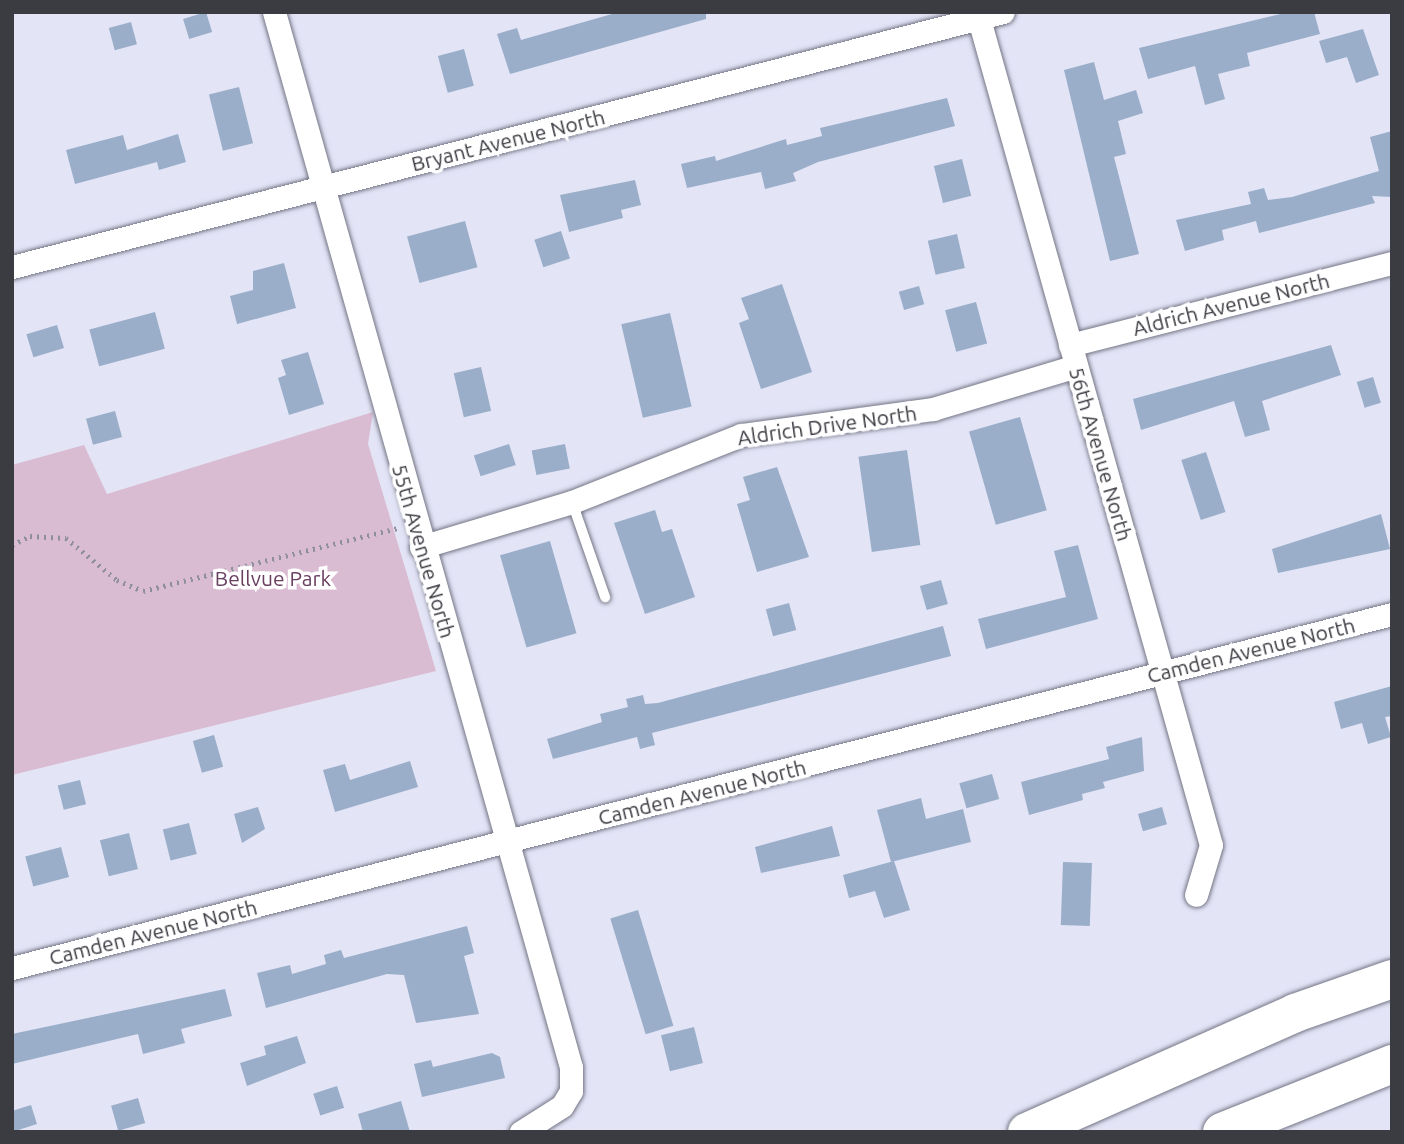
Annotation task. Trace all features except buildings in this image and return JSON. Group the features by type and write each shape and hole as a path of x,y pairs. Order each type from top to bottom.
{"highway":[{"path":"1027,1132 1295,1013 1392,979"},
{"path":"1222,1132 1392,1064"}],"street":[{"name":"55th Avenue North","path":"274,12 421,547 571,1067 571,1091 562,1106 521,1132"},
{"name":"Bryant Avenue North","path":"12,267 978,15 1003,12"},
{"name":"56th Avenue North","path":"978,15 1211,845 1196,895"},
{"name":"Aldrich Avenue North","path":"1073,356 1392,262"},
{"name":"Aldrich Drive North","path":"421,547 572,502 741,435 933,409 1073,356"},
{"name":"Camden Avenue North","path":"12,968 1392,614"}],"lane":[{"path":"572,502 606,597"}],"path":[{"path":"12,545 30,536 66,538 117,580 143,591 415,523"}],"green space":[{"name":"Bellvue Park","path":"373,412 368,444 436,671 12,775 12,465 84,445 107,494"}]}
